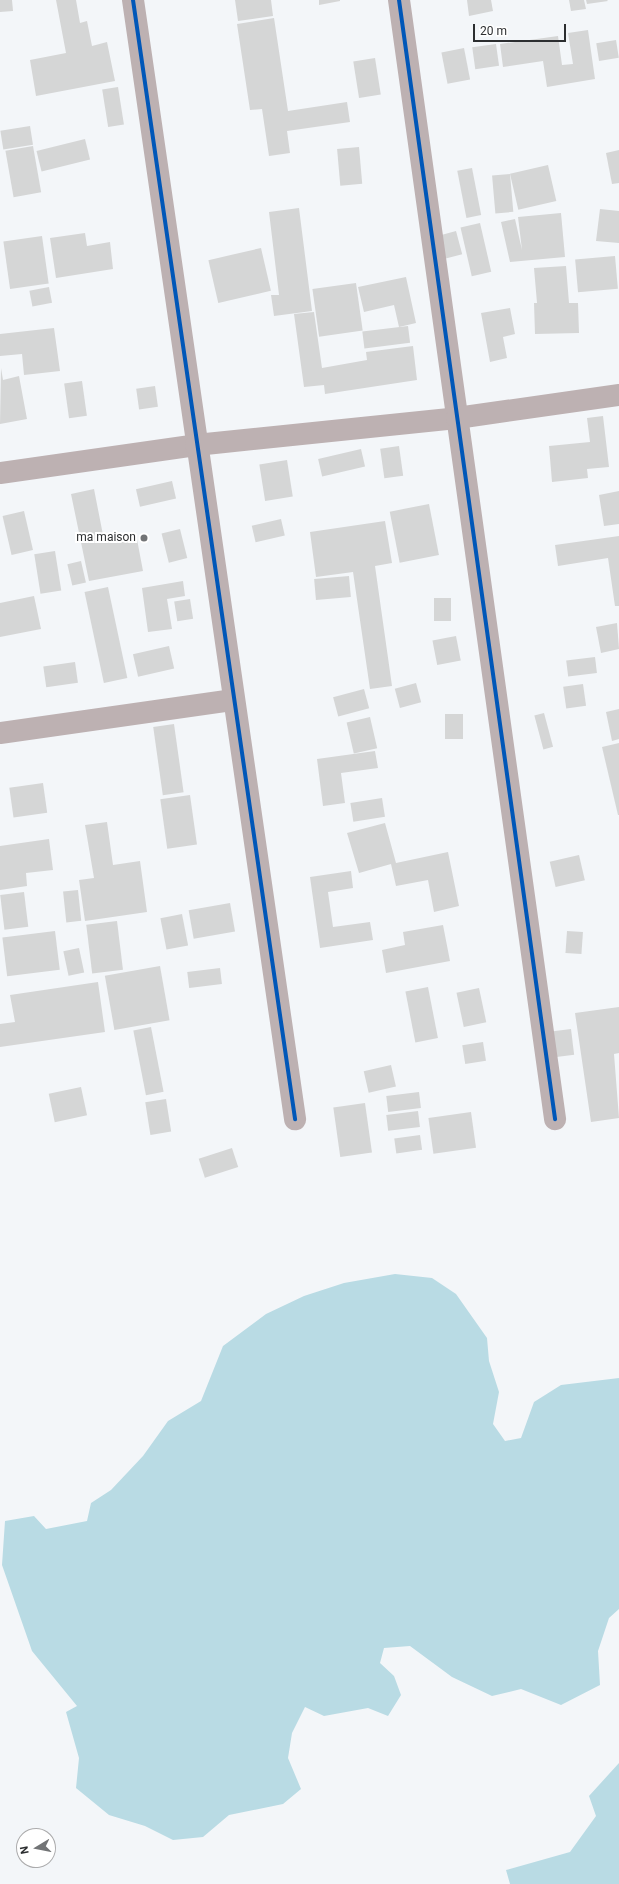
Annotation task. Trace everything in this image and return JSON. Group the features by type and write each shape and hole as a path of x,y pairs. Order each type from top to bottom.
{"street":[{"path":"133,0 232,700 295,1119"},
{"path":"398,0 555,1119"},
{"path":"0,473 196,445 457,418 619,395"},
{"path":"0,733 232,700"}],"water":[{"path":"395,1274 432,1278 456,1294 487,1338 489,1361 499,1392 493,1424 505,1441 521,1438 534,1402 561,1385 619,1378 619,1609 609,1618 598,1651 600,1685 561,1705 521,1689 492,1696 452,1677 410,1646 384,1648 380,1663 394,1676 401,1695 388,1716 368,1708 324,1716 305,1707 292,1733 288,1758 301,1789 283,1804 229,1815 203,1837 173,1840 145,1826 109,1815 76,1788 79,1758 66,1712 77,1706 32,1651 2,1565 5,1521 34,1516 46,1529 87,1521 91,1503 111,1490 143,1456 168,1421 201,1401 223,1346 266,1314 304,1296 344,1283"},
{"path":"619,1763 619,1884 510,1884 506,1870 570,1852 596,1816 589,1796"}],"building":[{"path":"0,0 12,0 13,11 0,12"},
{"path":"56,0 76,0 80,23 87,21 92,46 107,42 115,81 36,96 30,60 66,53"},
{"path":"235,0 271,0 273,16 238,21"},
{"path":"319,0 340,0 340,1 319,5"},
{"path":"467,0 491,0 493,11 469,16"},
{"path":"569,0 584,0 586,9 571,11"},
{"path":"586,0 607,0 608,1 587,4"},
{"path":"274,18 288,111 347,102 350,122 287,131 290,153 269,156 262,109 250,110 237,24"},
{"path":"588,30 595,79 547,87 543,61 503,67 500,44 558,36 562,65 573,64 568,33"},
{"path":"616,40 619,58 599,61 596,43"},
{"path":"496,44 499,66 475,69 472,47"},
{"path":"464,48 470,79 448,84 441,52"},
{"path":"375,58 381,95 359,98 353,61"},
{"path":"118,87 124,125 108,127 102,90"},
{"path":"30,126 33,145 3,149 0,131"},
{"path":"85,139 90,159 42,171 36,151"},
{"path":"33,146 41,192 14,197 5,151"},
{"path":"359,147 362,184 340,186 337,149"},
{"path":"619,150 619,183 612,184 606,153"},
{"path":"548,165 556,201 518,210 510,174"},
{"path":"472,168 481,215 466,218 457,171"},
{"path":"510,174 513,212 495,213 492,176"},
{"path":"299,208 312,311 274,316 271,295 279,295 269,212"},
{"path":"600,209 619,211 619,243 596,241"},
{"path":"561,213 565,257 510,262 501,222 515,219 522,250 518,217"},
{"path":"480,223 491,272 472,276 461,227"},
{"path":"456,231 462,254 444,259 438,236"},
{"path":"85,233 87,246 110,242 113,269 56,278 50,238"},
{"path":"42,236 49,284 10,289 3,241"},
{"path":"261,248 271,291 218,303 208,260"},
{"path":"615,256 618,289 578,292 575,259"},
{"path":"566,266 569,303 578,303 579,333 535,334 534,303 537,303 534,268"},
{"path":"406,277 416,323 399,327 394,305 364,312 358,287"},
{"path":"356,283 363,331 319,337 312,289"},
{"path":"49,287 52,303 32,307 29,291"},
{"path":"510,308 515,334 503,337 507,358 490,362 481,313"},
{"path":"314,312 322,368 367,360 366,352 413,346 417,380 325,394 324,385 304,387 294,314"},
{"path":"408,326 410,343 364,348 362,332"},
{"path":"54,328 60,371 24,375 22,354 0,356 0,334"},
{"path":"1,368 3,380 19,376 27,419 0,424"},
{"path":"82,381 87,416 69,418 64,384"},
{"path":"155,386 158,407 139,409 136,389"},
{"path":"603,416 609,467 587,469 588,478 552,482 549,446 590,442 587,418"},
{"path":"399,446 403,476 384,478 380,449"},
{"path":"361,449 365,467 322,476 318,459"},
{"path":"287,460 293,497 265,501 259,464"},
{"path":"172,481 176,499 140,507 136,489"},
{"path":"94,489 104,540 136,534 143,571 89,581 71,494"},
{"path":"619,491 619,524 604,526 599,495"},
{"path":"429,504 439,555 400,563 390,512"},
{"path":"24,511 33,550 12,555 3,516"},
{"path":"281,519 285,536 256,542 252,526"},
{"path":"385,521 392,563 375,566 392,686 370,689 353,572 316,577 310,532"},
{"path":"180,529 187,558 169,563 162,534"},
{"path":"619,536 619,606 615,606 608,558 558,566 555,545"},
{"path":"55,551 61,591 41,594 34,554"},
{"path":"81,561 86,582 72,586 67,564"},
{"path":"349,576 351,597 316,600 314,579"},
{"path":"183,581 185,596 167,599 172,629 148,632 142,588"},
{"path":"108,587 127,678 104,683 85,592"},
{"path":"34,596 41,629 0,637 0,603"},
{"path":"434,598 451,598 451,621 434,621"},
{"path":"190,599 193,619 177,621 174,602"},
{"path":"617,623 619,649 601,653 596,627"},
{"path":"456,636 461,661 437,665 432,641"},
{"path":"169,646 174,668 138,677 133,654"},
{"path":"595,657 597,673 568,676 566,661"},
{"path":"75,662 78,683 46,687 43,666"},
{"path":"416,683 421,702 400,708 395,689"},
{"path":"583,684 586,706 566,709 563,687"},
{"path":"364,689 369,708 338,717 333,697"},
{"path":"619,709 619,739 612,741 606,712"},
{"path":"544,713 553,747 543,749 534,716"},
{"path":"445,714 463,714 463,739 445,739"},
{"path":"370,717 377,748 354,754 347,722"},
{"path":"174,724 184,792 163,795 153,727"},
{"path":"619,743 619,815 618,815 602,747"},
{"path":"375,751 378,768 341,773 345,803 323,806 317,759"},
{"path":"43,783 47,813 14,817 9,788"},
{"path":"190,795 197,845 167,849 160,799"},
{"path":"382,798 385,817 353,822 350,803"},
{"path":"107,822 113,865 140,861 147,912 85,921 79,880 94,878 85,825"},
{"path":"385,823 396,863 448,852 459,906 434,912 428,880 396,886 391,864 359,873 347,833"},
{"path":"49,839 53,870 26,873 27,886 0,890 0,846"},
{"path":"579,855 585,880 556,887 550,862"},
{"path":"351,871 353,888 328,892 333,927 370,922 373,940 320,948 310,877"},
{"path":"78,890 81,921 66,922 63,892"},
{"path":"24,892 28,927 4,930 0,895"},
{"path":"230,903 235,932 194,939 189,910"},
{"path":"182,914 188,945 167,950 160,918"},
{"path":"117,921 123,970 92,973 86,925"},
{"path":"443,925 450,961 386,973 382,950 405,945 403,932"},
{"path":"55,931 60,970 7,976 2,937"},
{"path":"567,931 583,932 581,954 565,953"},
{"path":"79,948 84,972 69,976 63,951"},
{"path":"160,966 170,1020 114,1030 105,976"},
{"path":"220,968 222,984 189,988 187,972"},
{"path":"98,982 105,1032 0,1047 0,1024 15,1022 10,995"},
{"path":"428,987 438,1038 415,1042 405,991"},
{"path":"479,988 486,1022 464,1027 457,993"},
{"path":"619,1007 619,1053 614,1054 619,1118 591,1122 575,1013"},
{"path":"151,1027 164,1092 146,1095 133,1030"},
{"path":"571,1029 574,1055 556,1057 553,1031"},
{"path":"483,1042 486,1061 465,1064 462,1045"},
{"path":"391,1065 396,1086 369,1093 364,1071"},
{"path":"81,1087 87,1115 55,1122 49,1094"},
{"path":"419,1092 421,1108 388,1112 386,1096"},
{"path":"166,1099 171,1132 150,1135 145,1102"},
{"path":"365,1103 372,1153 340,1157 333,1107"},
{"path":"418,1111 420,1127 388,1131 386,1115"},
{"path":"471,1112 476,1148 433,1154 428,1118"},
{"path":"420,1135 422,1150 396,1153 394,1139"},
{"path":"232,1148 238,1167 205,1178 199,1159"}],"cycle path":[{"path":"133,0 295,1119"},
{"path":"399,0 555,1119"}],"place":[{"name":"ma maison","path":"144,538"}]}
